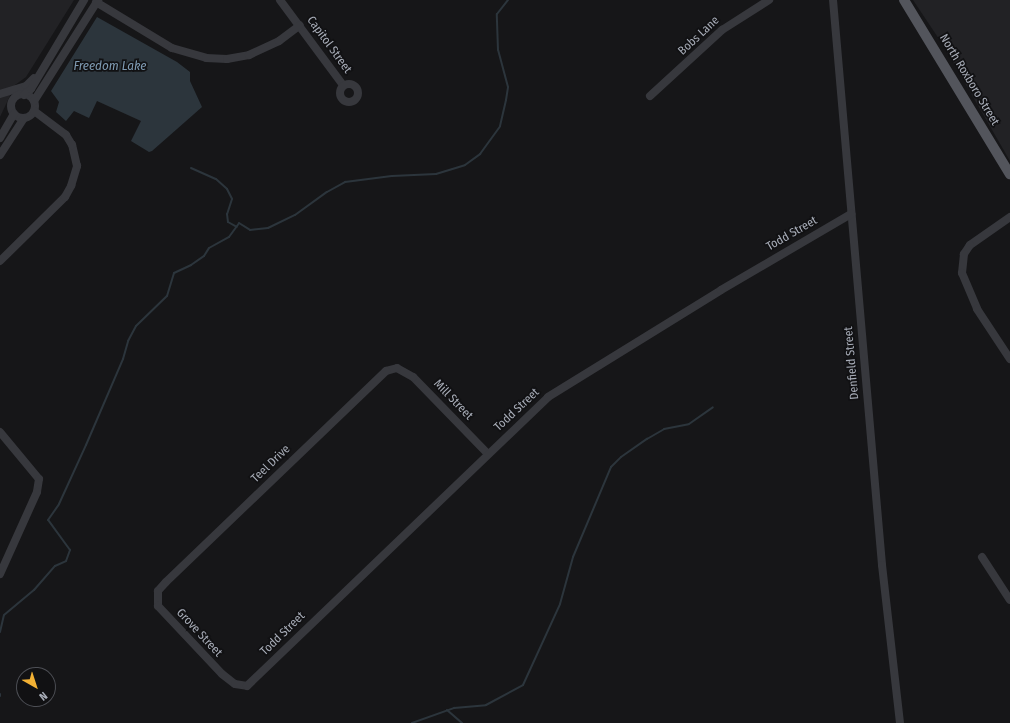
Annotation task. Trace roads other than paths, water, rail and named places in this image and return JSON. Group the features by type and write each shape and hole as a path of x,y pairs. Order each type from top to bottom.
{"main road":[{"name":"North Roxboro Street","path":"904,0 1010,174"}],"street":[{"path":"0,138 14,114 12,102 17,96 24,95 31,89 84,0"},
{"name":"Capitol Street","path":"280,0 343,85"},
{"name":"Bobs Lane","path":"650,96 726,28 769,0"},
{"name":"Denfield Street","path":"833,0 882,565 900,723"},
{"path":"34,111 34,101 97,1 172,48 206,58 227,59 249,54 279,41 300,25"},
{"path":"0,94 26,86 43,68"},
{"path":"24,95 34,101"},
{"path":"0,155 24,118 34,111"},
{"path":"0,261 65,197 71,186 77,166 72,145 66,135 34,111"},
{"path":"14,114 24,118"},
{"name":"Todd Street","path":"247,686 488,454 554,393 721,290 851,214"},
{"path":"1010,217 970,245 964,254 962,272 977,309 1010,359"},
{"name":"Mill Street","path":"397,368 413,377 488,454"},
{"name":"Teel Drive","path":"166,582 376,378 386,371 397,368"},
{"path":"0,432 34,469 39,483 0,574"},
{"path":"982,557 1010,600"},
{"name":"Grove Street","path":"166,582 158,591 158,606 222,674 235,684 247,686"}],"water":[{"name":"Freedom Lake","path":"97,17 177,62 190,72 190,81 202,107 152,151 149,152 131,141 141,121 97,101 89,118 74,111 66,121 56,112 59,102 51,91"}],"waterway":[{"path":"0,632 4,615 34,590 55,566 66,561 70,550 48,520 59,504 86,445 123,359 128,341 136,326 167,296 174,273 191,265 204,256 209,248 229,237 239,223 250,230 268,228 295,215 327,192 345,182 392,176 436,174 465,165 480,154 500,126 506,100 508,87 498,50 497,14 508,0"},
{"path":"191,168 216,179 227,189 232,199 227,214 228,222 237,227"},
{"path":"412,723 454,708 486,705 523,685 560,604 573,557 611,467 621,457 647,439 664,429 689,424 713,407"},
{"path":"447,710 462,723"}]}
